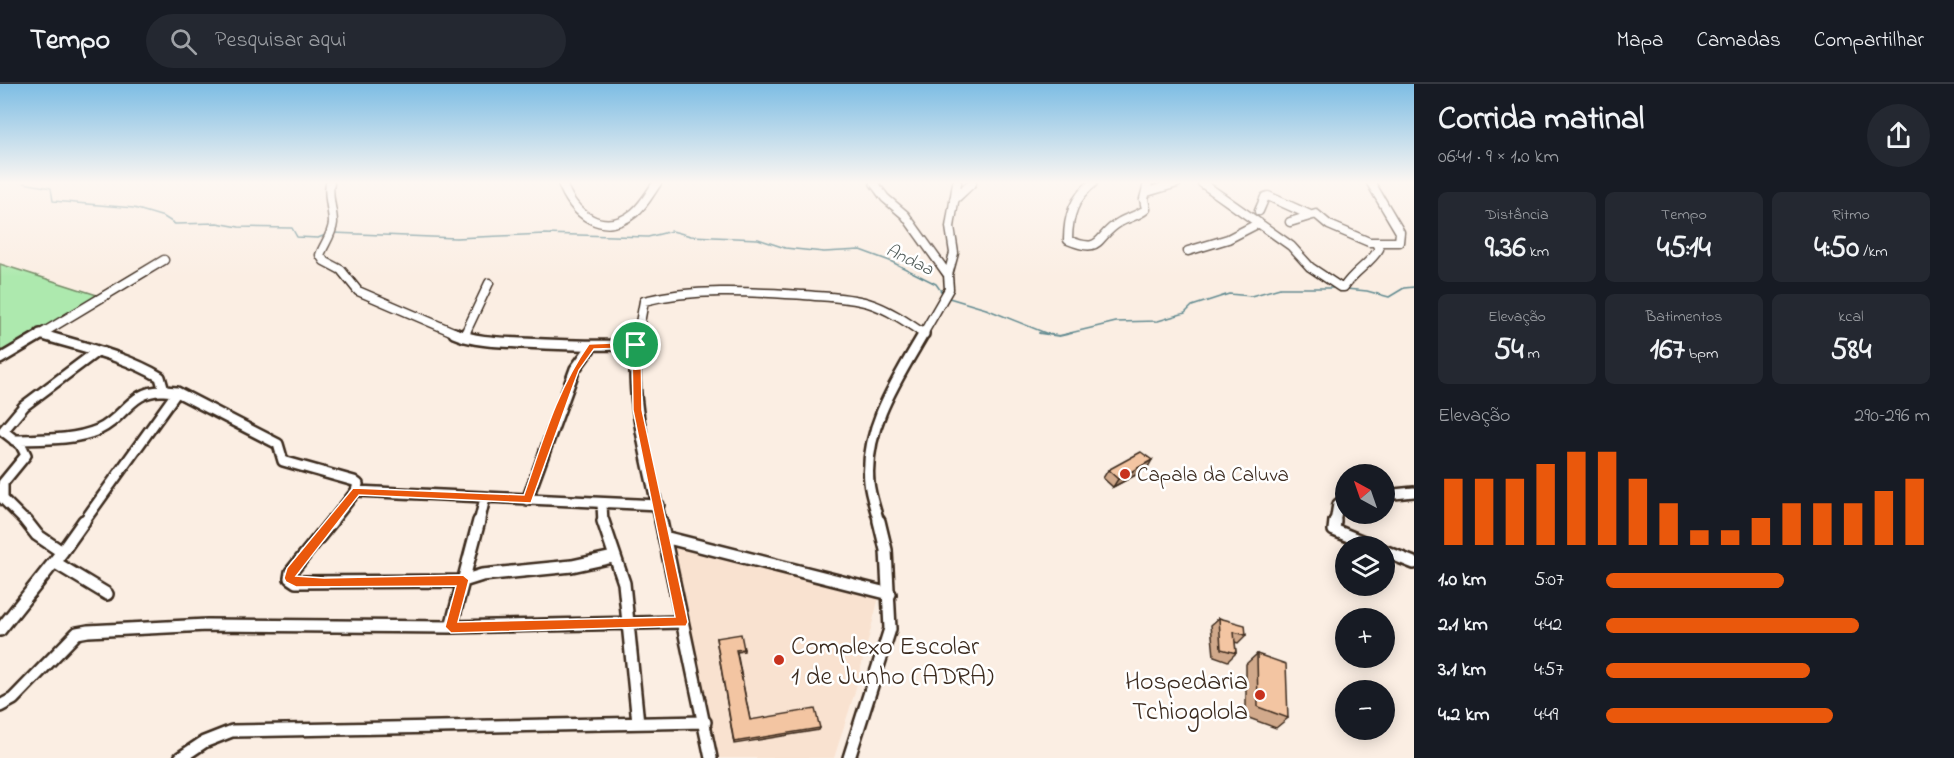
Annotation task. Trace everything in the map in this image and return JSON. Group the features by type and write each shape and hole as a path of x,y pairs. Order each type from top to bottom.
{"street":[{"path":"334,214 332,233 321,248 320,255 324,261 341,270 358,291 464,337 497,342 592,346 636,345"},
{"path":"580,214 588,220 614,223 632,214"},
{"path":"904,214 948,275"},
{"path":"849,758 890,629 886,550 869,483 870,442 897,380 946,298 949,289 948,275 954,253 950,227 951,214"},
{"path":"1071,214 1068,223 1068,240 1085,247 1096,243 1116,225 1140,214"},
{"path":"1247,214 1291,246 1318,273 1342,288 1347,279 1372,261 1378,249 1377,243"},
{"path":"1290,222 1313,214"},
{"path":"1317,214 1329,225 1377,243 1387,240 1399,242 1400,232 1390,214"},
{"path":"1188,252 1228,239 1259,223"},
{"path":"0,359 164,260"},
{"path":"464,337 489,283"},
{"path":"711,758 637,410 636,345 644,301 650,298 682,296 780,294 848,298 868,303 893,314 924,334"},
{"path":"40,334 122,358 149,370 160,377 164,391"},
{"path":"527,500 575,369 592,346"},
{"path":"62,552 37,535 3,499 3,483 26,455 21,444 3,431 24,406 96,352"},
{"path":"14,440 77,435 99,430 150,391 177,392 278,444 283,461 354,481 358,484 356,490 291,572 290,578 296,582 463,580 482,575 572,566 613,557"},
{"path":"0,630 62,552 177,392"},
{"path":"356,490 602,504 659,505"},
{"path":"1395,494 1414,492"},
{"path":"451,627 485,498"},
{"path":"602,504 603,524 624,583 626,622 638,723"},
{"path":"1335,524 1334,530 1349,536"},
{"path":"664,537 890,594"},
{"path":"1395,555 1414,563"},
{"path":"54,562 107,594"},
{"path":"0,706 13,699 77,633 88,631 240,624 451,627 682,622"},
{"path":"180,758 204,742 232,731 705,722"}],"shaded area":[{"name":"Complexo Escolar 1 de Junho (ADRA)","path":"671,542 879,597 854,695 834,758 716,758"}],"green space":[{"path":"0,264 100,296 0,357"}],"building":[{"path":"1141,452 1152,460 1118,479 1108,470"},
{"path":"1219,618 1245,625 1246,635 1234,632 1236,653 1221,649"},
{"path":"741,634 744,649 736,650 750,720 815,709 820,728 734,742 716,638"},
{"path":"1257,654 1286,664 1288,718 1258,707"}],"waterway":[{"name":"Andaa","path":"156,214 175,224 217,223 239,227 292,228 297,237 318,238 328,234"},
{"name":"Andaa","path":"333,233 456,238 544,234 648,237 672,231 691,236 758,239 785,248 824,252 860,250 890,261 936,284 943,294"},
{"name":"Andaa","path":"1346,289 1367,291 1389,297 1404,288 1414,287"},
{"name":"Andaa","path":"1066,334 1116,322 1158,321 1185,313 1192,306 1229,294 1251,296 1280,288 1335,288"},
{"name":"Andaa","path":"949,298 986,309 1048,334"},
{"name":"Andaa","path":"1039,333 1059,336 1072,333"}],"place":[{"name":"Capala da Caluva","path":"1125,474"},
{"name":"Complexo Escolar 1 de Junho (ADRA)","path":"779,660"},
{"name":"Hospedaria Tchiogolola","path":"1260,695"}],"route":[{"path":"636,345 637,410 682,622 451,627 463,580 422,583 371,581 324,583 296,582 290,578 291,572 318,536 356,490 527,500 554,420 575,369 592,346 636,345"}]}
